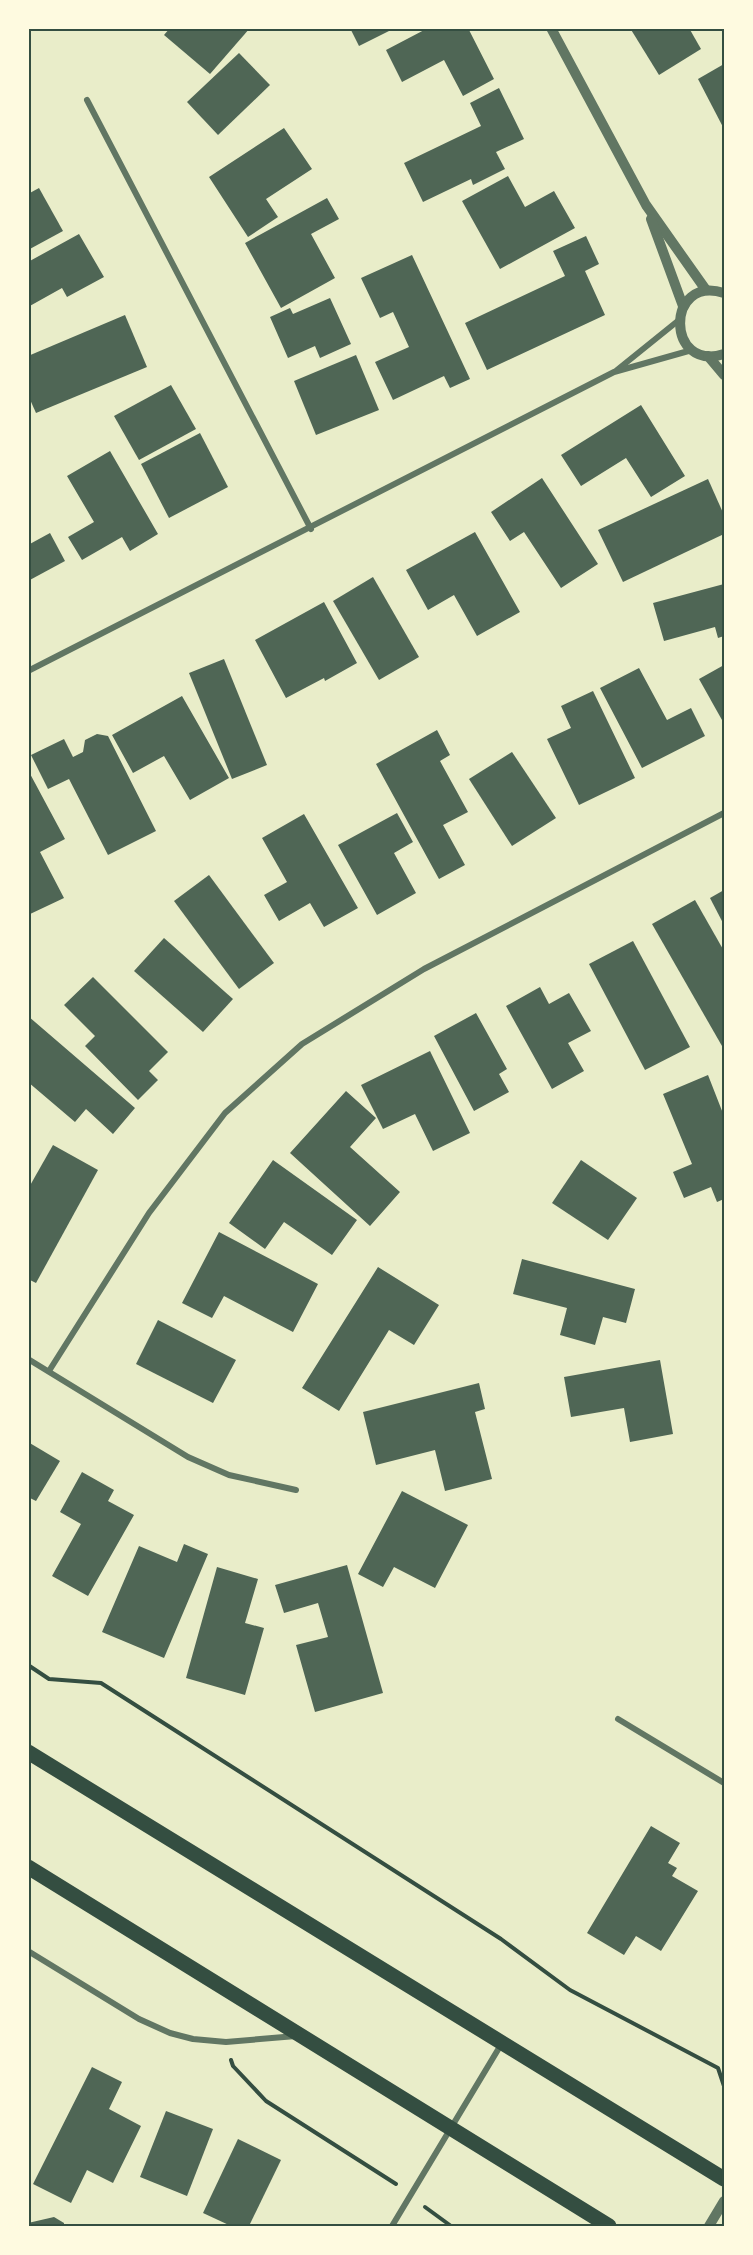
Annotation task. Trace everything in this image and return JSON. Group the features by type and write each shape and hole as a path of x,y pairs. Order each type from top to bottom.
{"main road":[{"path":"28,1752 724,2179"},
{"path":"28,1867 609,2226"}],"street":[{"path":"551,28 645,205 683,306"},
{"path":"87,100 311,529"},
{"path":"645,205 706,291"},
{"path":"724,293 706,291 698,293 683,306 679,320 684,342 692,350 708,356 724,354"},
{"path":"28,671 311,529 614,372 679,320"},
{"path":"614,372 692,350"},
{"path":"708,356 724,375"},
{"path":"49,1371 149,1213 225,1113 302,1044 424,969 724,813"},
{"path":"28,1359 188,1457 229,1475 296,1490"},
{"path":"618,1719 724,1783"},
{"path":"28,1951 138,2019 170,2033 193,2039 226,2042 301,2036"},
{"path":"392,2226 452,2130 502,2043"},
{"path":"709,2226 724,2201"}],"path":[{"path":"28,1665 49,1679 101,1683 501,1938 570,1990 718,2068 724,2086"},
{"path":"226,2042 233,2066 266,2102 412,2194 433,2214 451,2226"}],"building":[{"path":"170,28 250,28 210,74 164,35"},
{"path":"350,28 395,28 359,46"},
{"path":"428,28 468,28 494,79 463,96 444,60 402,82 386,50"},
{"path":"630,28 689,28 701,49 659,75"},
{"path":"239,53 270,85 218,135 187,102"},
{"path":"724,64 724,129 698,79"},
{"path":"499,88 524,139 496,152 505,169 473,185 471,179 423,202 404,163 481,126 470,103"},
{"path":"284,128 312,169 266,199 278,217 248,237 209,177"},
{"path":"508,176 525,207 554,191 575,228 500,269 462,201"},
{"path":"39,188 63,231 28,250 28,194"},
{"path":"327,198 339,219 311,234 335,278 281,308 245,243"},
{"path":"79,234 104,277 67,297 62,288 28,307 28,262"},
{"path":"586,236 599,264 585,271 605,315 487,370 465,323 565,276 553,251"},
{"path":"412,255 470,379 450,388 444,376 393,400 375,362 409,347 393,312 380,318 361,278"},
{"path":"330,298 351,344 320,358 315,346 288,358 270,317 290,308 293,314"},
{"path":"125,315 147,367 36,413 28,395 28,356"},
{"path":"356,355 379,410 316,435 294,381"},
{"path":"171,385 196,429 139,460 114,416"},
{"path":"641,405 685,476 651,497 626,458 581,486 561,455"},
{"path":"200,433 228,487 169,518 141,464"},
{"path":"110,451 158,534 130,551 122,537 82,560 68,537 94,522 67,476"},
{"path":"542,478 598,564 561,588 524,532 510,541 491,512"},
{"path":"708,479 724,515 724,534 623,582 598,530"},
{"path":"475,532 520,612 477,636 454,595 428,610 406,570"},
{"path":"50,533 65,561 28,581 28,545"},
{"path":"373,577 419,657 379,680 333,601"},
{"path":"724,584 724,636 718,638 715,627 664,641 653,603"},
{"path":"324,602 357,663 325,681 324,678 286,698 255,640"},
{"path":"224,659 267,765 232,779 189,673"},
{"path":"724,665 724,719 722,720 699,679"},
{"path":"639,668 667,720 691,708 705,736 642,768 600,688"},
{"path":"593,691 635,778 579,805 547,739 571,728 561,706"},
{"path":"182,696 229,778 190,800 164,756 133,773 112,735"},
{"path":"437,730 450,755 440,761 468,812 443,825 465,865 439,879 376,764"},
{"path":"97,734 108,736 156,831 108,855 69,779 48,789 31,755 64,739 73,757 83,752 85,740"},
{"path":"512,752 556,818 512,846 469,779"},
{"path":"28,770 65,839 40,852 64,898 28,915"},
{"path":"397,813 413,842 394,853 416,893 377,915 338,845"},
{"path":"304,814 358,908 324,927 310,903 279,921 264,895 287,882 262,838"},
{"path":"209,875 274,963 239,989 174,901"},
{"path":"724,890 724,925 710,898"},
{"path":"695,900 724,951 724,1045 722,1046 652,924"},
{"path":"164,938 233,999 203,1032 134,971"},
{"path":"633,941 690,1047 645,1070 589,964"},
{"path":"93,977 168,1052 149,1071 158,1080 138,1100 85,1046 95,1036 64,1005"},
{"path":"540,987 549,1004 569,993 591,1031 568,1043 584,1071 552,1089 506,1006"},
{"path":"476,1013 507,1069 499,1074 509,1092 474,1111 434,1036"},
{"path":"28,1016 135,1108 113,1134 86,1109 75,1122 28,1082"},
{"path":"430,1051 470,1133 433,1151 415,1114 383,1129 361,1085"},
{"path":"708,1075 724,1116 724,1199 717,1202 711,1187 684,1198 673,1172 692,1164 663,1094"},
{"path":"346,1091 376,1118 350,1147 400,1192 370,1226 290,1153"},
{"path":"53,1145 98,1170 36,1283 28,1279 28,1189"},
{"path":"273,1160 357,1220 332,1255 284,1222 265,1249 229,1223"},
{"path":"581,1160 637,1198 608,1240 552,1203"},
{"path":"219,1232 318,1284 293,1332 224,1296 212,1318 182,1303"},
{"path":"522,1259 635,1289 626,1323 603,1317 595,1345 560,1335 567,1308 513,1294"},
{"path":"378,1267 439,1305 414,1345 389,1330 339,1411 302,1388"},
{"path":"158,1320 236,1360 213,1403 136,1364"},
{"path":"660,1360 673,1434 630,1442 624,1408 571,1417 564,1377"},
{"path":"479,1383 485,1409 475,1412 492,1479 445,1491 435,1450 376,1465 363,1412"},
{"path":"28,1442 60,1461 36,1501 28,1497"},
{"path":"82,1472 114,1490 108,1501 134,1515 88,1596 52,1576 81,1524 60,1512"},
{"path":"402,1491 468,1525 435,1588 394,1567 383,1587 358,1574"},
{"path":"184,1544 208,1554 164,1658 102,1632 139,1546 177,1562"},
{"path":"347,1565 383,1693 315,1712 296,1645 328,1637 318,1603 284,1613 275,1585"},
{"path":"217,1567 258,1579 245,1623 264,1628 245,1695 186,1678"},
{"path":"651,1826 680,1843 668,1863 677,1868 672,1876 698,1891 661,1951 636,1936 624,1955 587,1933"},
{"path":"92,2067 122,2082 109,2109 141,2126 113,2183 87,2170 71,2203 33,2184"},
{"path":"166,2111 213,2129 187,2196 140,2177"},
{"path":"238,2139 281,2160 249,2226 231,2226 203,2213"},
{"path":"54,2217 64,2223 64,2226 28,2226 28,2223"}]}
